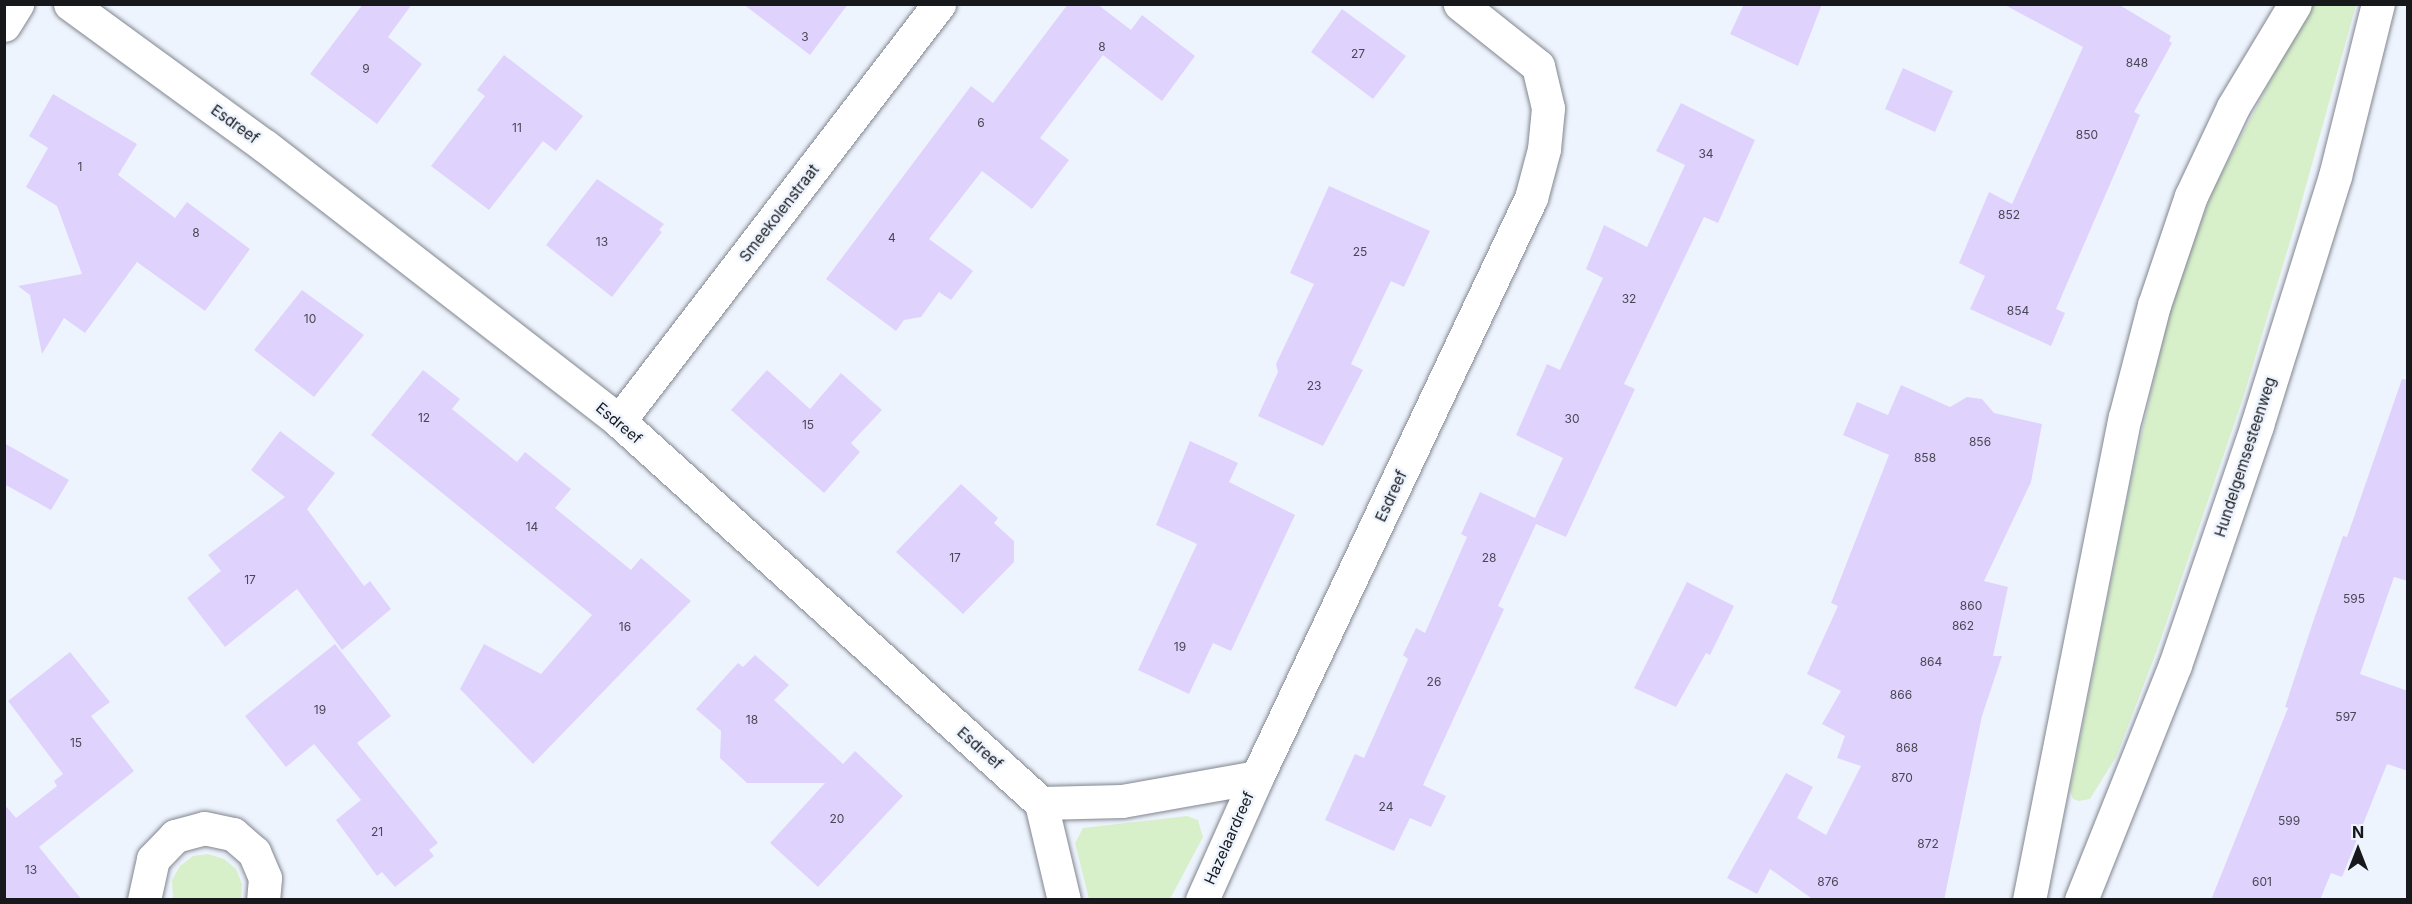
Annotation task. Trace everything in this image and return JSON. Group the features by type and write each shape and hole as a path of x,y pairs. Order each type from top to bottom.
{"street":[{"path":"4,25 17,4"},
{"name":"Esdreef","path":"70,4 266,146 619,422 1041,803"},
{"name":"Smeekolenstraat","path":"619,422 939,4"},
{"name":"Esdreef","path":"1257,777 1531,198 1544,149 1548,108 1538,66 1460,4"},
{"path":"2029,900 2125,417 2154,305 2196,186 2233,107 2295,4"},
{"name":"Hundelgemsesteenweg","path":"2081,900 2175,665 2257,425 2335,176 2378,4"},
{"path":"1064,900 1041,803 1122,801 1257,777"},
{"name":"Hazelaardreef","path":"1202,900 1257,777"},
{"path":"144,900 153,859 175,836 204,828 232,834 254,852 265,878 263,900"}],"green space":[{"path":"2310,5 2356,5 2296,222 2243,398 2157,650 2116,757 2090,799 2079,801 2073,799 2070,790 2132,476 2172,300 2213,190"},
{"path":"1187,816 1198,820 1203,837 1170,899 1089,899 1075,843 1083,828"},
{"path":"208,854 224,859 236,869 242,884 241,899 173,899 172,880 180,866 193,856"}],"building":[{"path":"363,4 412,4 388,37 422,64 377,124 310,74"},
{"path":"743,4 848,4 810,55"},
{"path":"1068,4 1097,4 1131,30 1142,15 1195,56 1162,101 1103,55 1040,138 1069,160 1032,209 982,171 929,239 973,271 951,300 939,292 921,317 904,320 896,331 826,279 971,86 993,103"},
{"path":"1744,4 1822,4 1798,66 1730,34"},
{"path":"2003,4 2118,4 2171,36 2169,41 2172,43 2134,112 2140,115 2056,309 2065,313 2051,346 1970,309 1985,276 1959,263 1989,192 2012,204 2083,47"},
{"path":"1342,9 1406,56 1373,99 1311,52"},
{"path":"504,55 583,116 556,151 543,141 489,210 431,166 485,96 477,90"},
{"path":"1903,68 1953,91 1935,132 1885,109"},
{"path":"53,94 137,144 118,175 175,218 187,202 250,249 205,311 137,262 85,333 64,318 42,354 30,295 18,286 82,274 57,206 26,187 48,148 29,136"},
{"path":"1681,103 1755,140 1718,223 1704,217 1624,384 1635,389 1566,537 1536,524 1498,606 1504,609 1423,785 1446,796 1431,827 1410,818 1394,851 1325,820 1355,754 1364,758 1408,659 1403,655 1416,628 1425,633 1467,537 1461,534 1480,492 1535,518 1563,458 1516,435 1547,364 1560,370 1603,278 1586,269 1604,225 1647,247 1685,165 1656,151"},
{"path":"597,179 664,224 659,230 662,232 612,297 546,245"},
{"path":"1329,186 1430,231 1404,287 1391,281 1351,364 1363,370 1323,446 1258,416 1278,372 1276,364 1314,284 1290,273"},
{"path":"302,290 364,335 314,397 254,350"},
{"path":"423,370 460,399 452,409 517,462 525,452 571,489 555,508 631,570 641,558 691,601 533,764 460,689 484,644 541,674 592,615 371,435"},
{"path":"767,370 810,409 841,373 882,410 851,443 860,452 824,493 731,410"},
{"path":"2402,379 2408,380 2408,581 2394,577 2360,674 2408,691 2408,771 2387,764 2342,877 2331,873 2320,900 2211,900 2288,708 2285,707 2315,616 2343,536 2347,537"},
{"path":"1901,385 1950,407 1967,397 1982,399 1994,413 2042,424 2031,482 1984,581 2008,587 1993,656 2002,656 1982,716 1944,900 1814,900 1770,869 1757,894 1727,878 1786,773 1813,787 1797,818 1826,835 1861,766 1837,758 1845,736 1822,724 1841,691 1807,674 1838,606 1831,603 1889,455 1843,435 1857,402 1888,415"},
{"path":"280,431 335,473 307,509 364,586 370,581 391,609 342,650 297,589 225,647 187,598 221,571 208,555 285,497 251,470"},
{"path":"1190,441 1238,463 1229,482 1295,515 1231,651 1213,643 1189,694 1138,670 1197,544 1156,525"},
{"path":"4,443 69,480 51,510 4,484"},
{"path":"961,484 998,518 994,523 1014,541 1014,562 963,614 896,552"},
{"path":"1687,582 1734,606 1710,655 1706,653 1676,707 1634,688"},
{"path":"335,644 391,716 357,743 438,843 429,850 434,856 395,887 382,872 377,876 336,820 361,800 314,744 286,767 245,716"},
{"path":"70,652 110,702 91,716 134,771 39,847 82,900 4,900 4,804 16,818 57,786 54,781 63,774 8,701"},
{"path":"755,655 789,685 774,700 843,764 855,751 903,796 818,887 770,843 825,783 747,783 720,758 721,731 696,709 738,663 743,667"}]}
